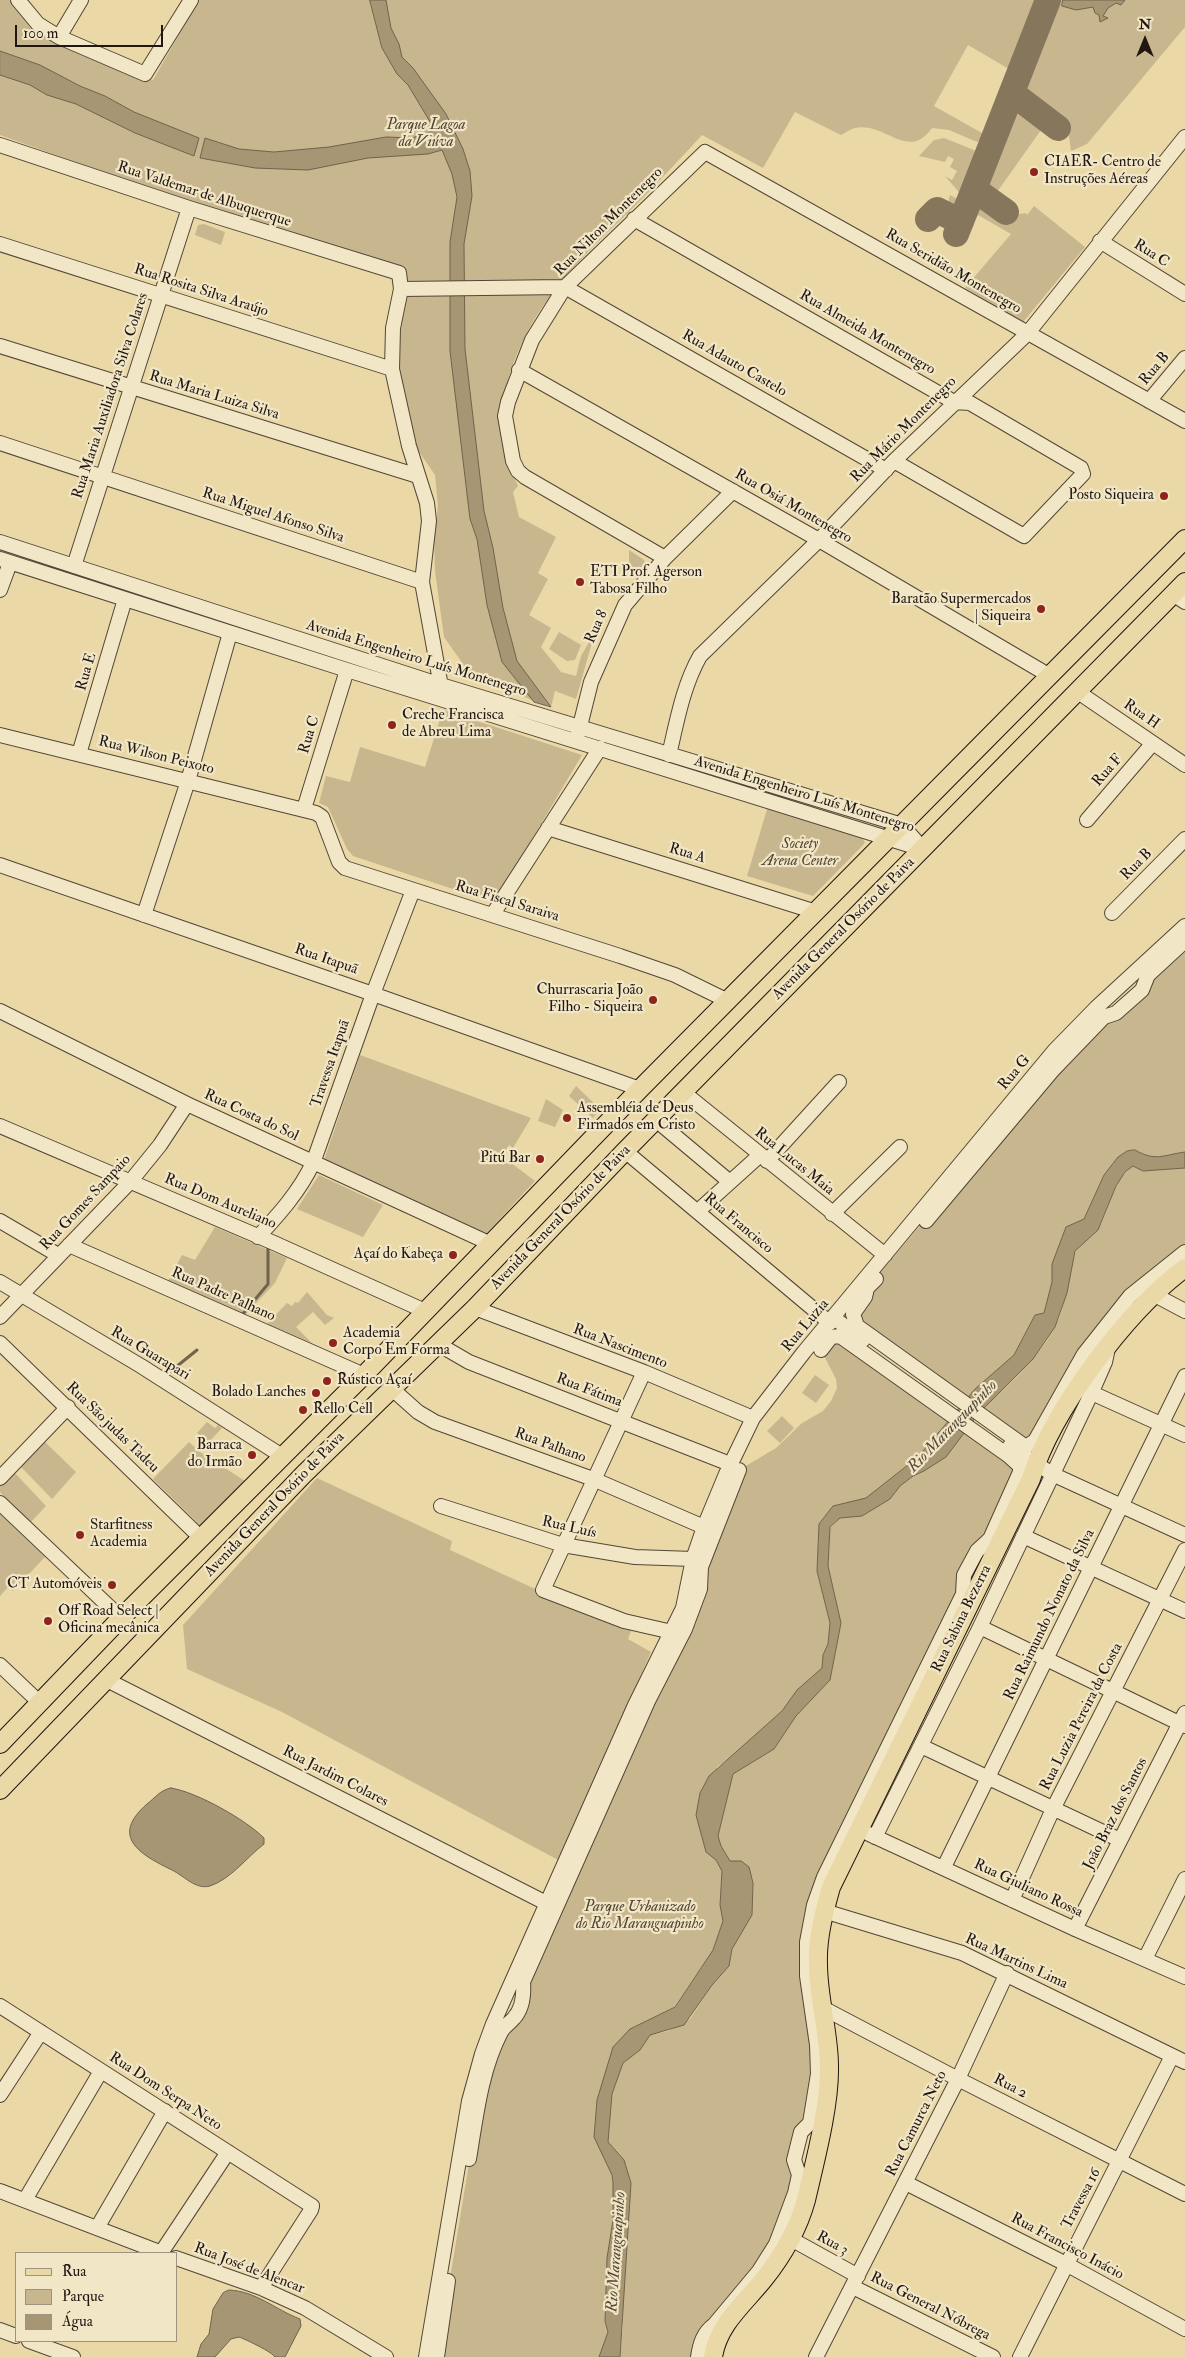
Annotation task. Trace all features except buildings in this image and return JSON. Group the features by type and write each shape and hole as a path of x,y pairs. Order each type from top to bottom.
{"main road":[{"name":"Avenida General Osório de Paiva","path":"0,1744 121,1618 364,1375 640,1089 1185,539"},
{"name":"Avenida General Osório de Paiva","path":"0,1790 298,1481 391,1388 475,1308 625,1151 1078,692 1181,593"},
{"name":"Rua Sabina Bezerra","path":"713,2357 717,2341 728,2321 764,2280 791,2239 806,2200 827,2094 828,2048 821,2007 818,1964 824,1912 831,1886 1031,1479 1036,1464 1084,1390 1108,1347 1153,1294 1185,1268"}],"street":[{"path":"18,0 38,24 58,37 145,74 191,0"},
{"path":"58,37 81,0"},
{"name":"Rua Mário Montenegro","path":"669,755 690,676 700,656 819,540 954,402 1027,334 1185,137"},
{"name":"Rua Valdemar de Albuquerque","path":"0,145 189,208 399,273 401,289"},
{"name":"Rua Nilton Montenegro","path":"665,558 525,477 518,471 513,461 505,416 519,370 532,340 566,287 705,152"},
{"name":"Rua Seridião Montenegro","path":"705,152 1185,421"},
{"name":"Rua Maria Auxiliadora Silva Colares","path":"74,566 189,208"},
{"name":"Rua Almeida Montenegro","path":"634,219 954,402 970,403 1082,468 1083,472 1069,490 1024,536"},
{"name":"Rua C","path":"1100,241 1185,294"},
{"name":"Rua Rosita Silva Araújo","path":"0,244 392,369"},
{"path":"443,700 422,582 428,520 427,503 418,476 392,369 392,328 401,289 444,290 566,287"},
{"name":"Rua Adauto Castelo","path":"566,287 890,466 1024,536"},
{"name":"Rua Maria Luiza Silva","path":"0,346 418,476"},
{"name":"Rua B","path":"1149,402 1185,358"},
{"name":"Rua Osiá Montenegro","path":"519,370 819,540 1050,676"},
{"name":"Rua Miguel Afonso Silva","path":"0,443 422,582"},
{"name":"Rua 8","path":"576,742 591,682 624,605 665,558 733,491"},
{"name":"Avenida Engenheiro Luís Montenegro","path":"0,542 441,685 669,755 896,831 923,849"},
{"path":"0,590 5,561"},
{"name":"Avenida Engenheiro Luís Montenegro","path":"5,561 576,742 896,831"},
{"name":"Rua E","path":"80,754 125,599"},
{"path":"208,626 213,612"},
{"path":"144,915 188,781 230,633"},
{"name":"Rua C","path":"304,809 347,670"},
{"name":"Rua H","path":"1078,692 1185,765"},
{"name":"Rua Wilson Peixoto","path":"0,735 304,809"},
{"name":"Rua F","path":"1086,820 1153,743"},
{"path":"493,914 600,748"},
{"name":"Rua Fiscal Saraiva","path":"304,809 322,817 342,866 675,975 728,1002"},
{"name":"Rua A","path":"548,828 816,912"},
{"name":"Rua B","path":"1112,913 1185,839"},
{"name":"Rua Itapuã","path":"0,865 640,1089"},
{"name":"Travessa Itapuã","path":"258,1236 302,1186 313,1163 373,994 413,890"},
{"name":"Rua G","path":"885,1255 1054,1051 1096,1008 1185,926"},
{"path":"916,1379 857,1326 853,1314 865,1297 867,1288 1052,1071 1104,1017 1116,1013 1142,990 1148,975 1185,941"},
{"name":"Rua Costa do Sol","path":"0,1011 187,1104 491,1244"},
{"path":"698,1212 730,1182 763,1158 839,1082"},
{"name":"Rua Lucas Maia","path":"684,1092 832,1214 885,1255"},
{"name":"Rua Gomes Sampaio","path":"0,1317 68,1244 130,1182 160,1145 187,1104"},
{"path":"656,1120 730,1182"},
{"name":"Rua Dom Aureliano","path":"0,1126 258,1236 425,1311"},
{"path":"832,1214 900,1147"},
{"name":"Rua Francisco","path":"625,1151 832,1320 1036,1464 1052,1474 1185,1535"},
{"path":"0,1221 58,1255"},
{"name":"Rua Padre Palhano","path":"68,1244 364,1375"},
{"path":"1004,1442 1023,1445 1031,1444 1035,1441 1078,1363 1130,1296 1185,1252"},
{"name":"Rua Luzia","path":"753,1418 885,1255"},
{"name":"Rua Guarapari","path":"0,1282 142,1366 282,1456"},
{"path":"1153,1294 1185,1311"},
{"name":"Rua Nascimento","path":"475,1308 644,1372 753,1418"},
{"path":"821,1350 831,1337 840,1336 916,1379"},
{"name":"Rua São judas Tadeu","path":"0,1342 201,1538"},
{"name":"Rua Fátima","path":"438,1344 469,1362 621,1420 735,1467"},
{"path":"644,1372 543,1590 624,1621 672,1632"},
{"name":"Rua Raimundo Nonato da Silva","path":"944,1867 1048,1659 1120,1506 1185,1376"},
{"name":"Rua Palhano","path":"391,1388 418,1412 435,1422 593,1479 704,1527"},
{"path":"875,1837 980,1627 1052,1474 1084,1390 1185,1435"},
{"path":"0,1478 68,1407"},
{"path":"436,2357 474,2131 490,2059 502,2030 515,2018 525,1996 523,1982 649,1699 685,1629 700,1589 701,1567 753,1418"},
{"path":"698,2357 700,2344 707,2330 714,2325 759,2271 776,2244 786,2222 799,2175 794,2160 801,2132 810,2123 818,2074 807,1976 807,1942 814,1905 831,1862 963,1594 964,1575 977,1551 990,1539 1020,1472 1020,1466 1004,1442"},
{"path":"426,2357 465,2123 475,2077 493,2024 635,1705 683,1608 694,1559 704,1527 735,1467"},
{"path":"0,1503 121,1618"},
{"name":"Rua Luís","path":"442,1506 563,1545 635,1558 694,1559"},
{"path":"1022,1536 1185,1611"},
{"name":"Rua Luzia Pereira da Costa","path":"1012,1900 1053,1809 1185,1550"},
{"path":"980,1627 1113,1692 1183,1721"},
{"path":"0,1665 40,1703"},
{"name":"Rua Jardim Colares","path":"107,1680 548,1904"},
{"name":"João Braz dos Santos","path":"1075,1929 1183,1721"},
{"path":"921,1746 1120,1840"},
{"name":"Rua Giuliano Rossa","path":"859,1829 1075,1929 1185,1977"},
{"path":"1145,1959 1185,1879"},
{"name":"Rua Martins Lima","path":"824,1912 962,1953 1007,1973 1185,2062"},
{"name":"Rua Camurca Neto","path":"816,2357 958,2079 1007,1973"},
{"name":"Rua Dom Serpa Neto","path":"0,2006 312,2207 261,2288"},
{"name":"Rua 2","path":"821,2007 1185,2194"},
{"path":"0,2095 41,2032"},
{"name":"Travessa 16","path":"1020,2357 1066,2264 1121,2161 1172,2056"},
{"path":"25,2200 101,2071"},
{"path":"97,2228 165,2111"},
{"path":"163,2252 228,2152"},
{"name":"Rua Francisco Inácio","path":"906,2183 1066,2264 1185,2328"},
{"path":"0,2191 159,2252"},
{"name":"Rua 3","path":"791,2239 855,2282"},
{"name":"Rua José de Alencar","path":"178,2259 261,2288 305,2308 386,2357"},
{"name":"Rua General Nóbrega","path":"855,2282 993,2357"},
{"path":"0,2330 15,2336"},
{"path":"32,2342 73,2357"}],"green space":[{"name":"Parque Lagoa da Viúva","path":"0,0 14,0 23,10 140,76 153,80 193,10 191,4 184,0 1042,0 1014,72 968,45 934,106 989,137 977,142 949,130 932,128 923,138 914,142 905,141 877,130 866,128 855,128 841,135 795,112 763,168 702,135 577,264 543,306 529,329 517,355 507,383 500,415 503,445 518,486 513,492 519,517 556,537 538,573 548,579 529,615 551,628 541,647 561,672 576,676 581,656 595,632 576,699 555,691 551,707 473,678 444,637 435,571 434,542 438,506 435,475 413,443 398,367 406,269 200,207 0,135"},
{"path":"1053,0 1185,0 1185,27 1087,144 1071,151 1068,129 1023,95 1019,89"},
{"path":"1017,101 1046,123 997,192 1007,204 1000,205 982,191 982,184 1014,102"},
{"path":"944,138 974,150 981,158 964,198 945,176 952,180 957,171 950,167 954,159 948,156 945,162 919,156 934,140"},
{"path":"950,195 963,202 958,213 947,207"},
{"path":"977,196 1006,216 1026,213 1027,215 1034,206 1085,247 1023,322 965,288 1011,234 978,215 974,218 973,205"},
{"path":"204,224 225,232 221,245 195,235 198,225"},
{"path":"629,550 644,560 645,563 636,574 629,564"},
{"path":"559,632 581,645 575,660 567,661 549,649"},
{"path":"443,710 582,755 497,898 492,902 353,856 347,849 328,807 319,803 326,776 350,782 360,747 425,767"},
{"name":"Society Arena Center","path":"768,806 861,835 865,843 813,896 747,876"},
{"path":"1185,941 1185,1152 1164,1157 1148,1157 1135,1150 1127,1151 1118,1157 1104,1175 1084,1219 1052,1264 1052,1282 1044,1313 1035,1315 1014,1355 975,1389 964,1403 857,1326 867,1288 1021,1107"},
{"path":"360,1055 531,1118 513,1148 509,1145 502,1156 535,1181 484,1236 324,1160"},
{"path":"576,1086 600,1109 593,1118 569,1096"},
{"path":"546,1099 563,1110 555,1127 538,1121"},
{"path":"1133,1166 1144,1171 1185,1168 1185,1252 1143,1284 1031,1444 979,1413 1020,1373 1048,1339 1062,1309 1075,1253 1082,1243 1098,1229 1120,1179"},
{"path":"319,1175 383,1205 363,1237 297,1209"},
{"path":"215,1227 287,1258 275,1283 243,1317 240,1312 168,1281 182,1255 195,1260"},
{"path":"307,1292 327,1315 334,1318 325,1325 313,1312 296,1327 312,1343 267,1324 287,1303 292,1306 295,1302 298,1303"},
{"name":"Parque Urbanizado do Rio Maranguapinho","path":"831,1337 952,1415 918,1457 866,1499 833,1507 819,1524 817,1571 830,1623 828,1644 823,1655 822,1668 797,1690 782,1711 736,1754 717,1767 716,1860 722,1871 720,1905 723,1921 713,1950 674,2007 630,2029 597,2100 613,2183 613,2220 607,2258 605,2321 608,2332 599,2357 437,2357 479,2103 490,2059 515,2018 739,1470 776,1448 802,1423 823,1411 831,1401 837,1388 836,1379 821,1350"},
{"path":"815,1375 829,1385 816,1403 802,1393"},
{"path":"782,1416 794,1428 780,1443 767,1431"},
{"path":"207,1422 215,1428 218,1425 222,1428 208,1443 197,1433"},
{"name":"Parque Urbanizado do Rio Maranguapinho","path":"968,1426 1020,1466 977,1551 963,1594 831,1862 818,2074 801,2132 799,2175 786,2221 698,2357 620,2357 623,2325 624,2160 608,2142 612,2094 623,2063 640,2050 650,2035 668,2031 690,2019 712,1985 729,1966 732,1949 752,1915 753,1883 741,1861 730,1861 721,1846 718,1836 733,1774 774,1749 796,1716 830,1680 841,1623 828,1566 830,1528 840,1518 862,1516 890,1499 900,1486 913,1476 946,1457"},
{"path":"44,1441 76,1472 52,1499 21,1467 15,1473 46,1506 30,1523 0,1492 0,1482"},
{"path":"189,1442 200,1452 245,1481 201,1526 153,1479"},
{"path":"317,1478 452,1541 450,1550 542,1592 621,1621 631,1631 628,1639 651,1652 560,1861 282,1712 187,1669 183,1625"},
{"path":"0,1508 45,1557 13,1591 8,1587 0,1596"}],"water":[{"path":"370,0 386,0 391,28 399,44 402,57 413,68 446,114 463,149 470,171 472,196 464,244 465,349 484,511 493,548 503,608 517,661 551,707 534,702 502,662 487,605 477,539 470,519 450,351 450,242 457,197 452,174 442,150 428,154 368,158 308,170 255,168 200,158 205,138 239,149 274,152 329,147 386,137 412,138 435,130 408,85 397,74 382,48"},
{"path":"1063,0 1125,0 1121,5 1116,3 1108,8 1103,16 1108,18 1100,22 1099,15 1095,13 1093,7 1076,10 1062,6"},
{"path":"0,51 40,65 134,112 199,138 194,156 135,133 76,104 47,95 30,85 0,75"},
{"name":"Rio Maranguapinho","path":"1135,1150 1154,1157 1185,1152 1185,1168 1143,1171 1133,1166 1125,1172 1116,1186 1098,1230 1075,1251 1067,1293 1055,1327 1033,1359 979,1413 946,1457 913,1476 900,1486 890,1499 862,1516 840,1518 830,1527 828,1566 841,1623 830,1680 796,1716 774,1749 733,1774 718,1836 721,1846 730,1861 741,1861 749,1867 753,1883 752,1915 732,1949 729,1966 712,1985 684,2025 650,2035 640,2050 623,2063 612,2094 608,2142 624,2160 631,2183 620,2357 599,2357 608,2332 605,2321 607,2258 613,2220 613,2183 612,2175 594,2137 597,2100 613,2047 630,2029 675,2007 713,1950 723,1921 720,1905 722,1871 716,1860 706,1852 696,1815 700,1793 709,1776 782,1711 797,1690 822,1668 823,1655 828,1644 830,1623 817,1571 819,1524 833,1506 866,1498 918,1457 975,1389 1014,1355 1035,1315 1044,1313 1052,1282 1052,1264 1066,1227 1084,1219 1104,1175 1118,1157 1127,1151"},
{"path":"171,1788 194,1795 234,1815 264,1838 264,1844 225,1878 218,1883 205,1887 190,1882 150,1858 134,1844 130,1835 131,1826 136,1816 147,1804 161,1792"},
{"path":"229,2290 257,2297 300,2319 301,2326 285,2357 275,2357 264,2349 239,2337 231,2339 215,2357 197,2357 201,2344 209,2334 213,2309 223,2293"}],"waterway":[{"path":"242,1315 268,1284 268,1246"},
{"path":"171,1371 197,1350"}],"taxiway":[{"path":"1006,212 974,189 1048,0"},
{"path":"1012,93 1058,128"},
{"path":"956,234 974,189"},
{"path":"928,219 937,210 961,222"}],"place":[{"name":"CIAER- Centro de Instruções Aéreas","path":"1034,172"},
{"name":"Posto Siqueira","path":"1164,496"},
{"name":"ETI Prof. Agerson Tabosa Filho","path":"580,582"},
{"name":"Baratão Supermercados | Siqueira","path":"1041,609"},
{"name":"Creche Francisca de Abreu Lima","path":"392,725"},
{"name":"Churrascaria João Filho - Siqueira","path":"653,1000"},
{"name":"Assembléia de Deus Firmados em Cristo","path":"567,1118"},
{"name":"Pitú Bar","path":"540,1159"},
{"name":"Açaí do Kabeça","path":"453,1255"},
{"name":"Academia Corpo Em Forma","path":"333,1343"},
{"name":"Rústico Açaí","path":"327,1381"},
{"name":"Bolado Lanches","path":"316,1393"},
{"name":"Rello Cell","path":"303,1410"},
{"name":"Barraca do Irmão","path":"252,1455"},
{"name":"Starfitness Academia","path":"80,1535"},
{"name":"CT Automóveis","path":"112,1585"},
{"name":"Off Road Select | Oficina mecânica","path":"48,1621"}]}
